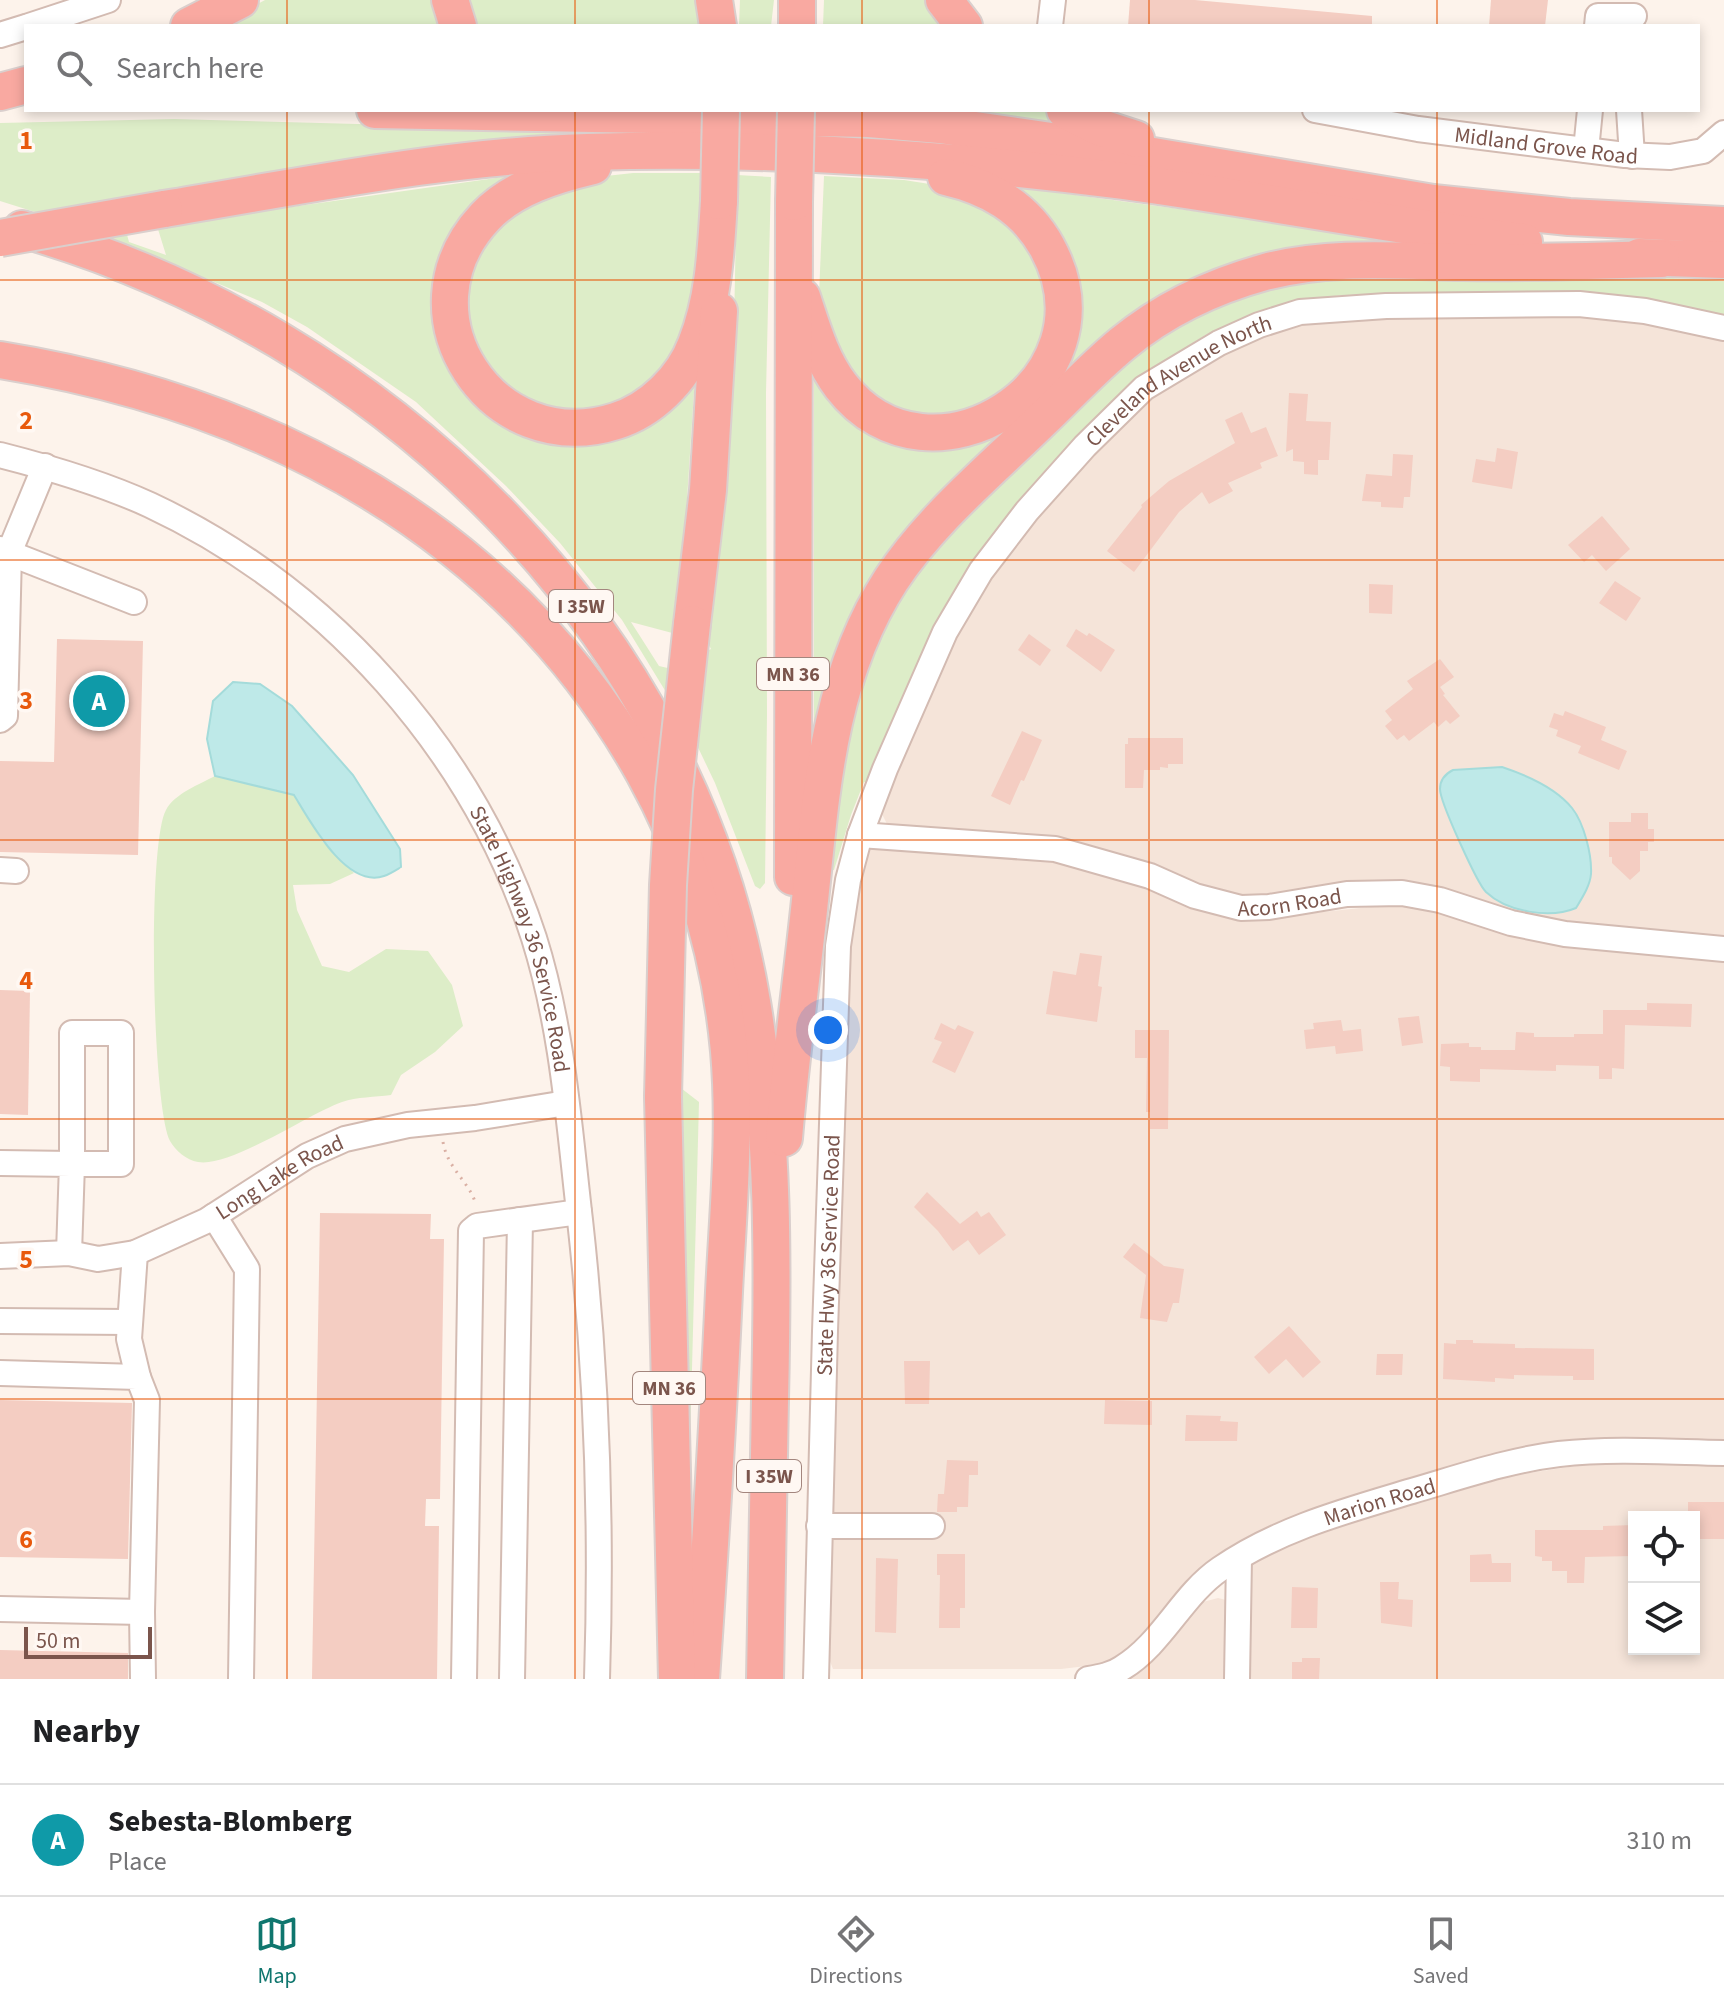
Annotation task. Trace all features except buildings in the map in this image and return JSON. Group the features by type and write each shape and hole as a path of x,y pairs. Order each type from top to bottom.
{"highway":[{"path":"193,24 240,0"},
{"path":"450,0 457,24"},
{"path":"714,0 720,24"},
{"path":"720,24 723,0"},
{"path":"797,0 797,24"},
{"path":"944,0 962,24"},
{"path":"0,92 24,86"},
{"path":"0,110 24,109"},
{"path":"495,112 869,119 940,125 1209,165 1433,203 1569,217 1724,225"},
{"path":"649,112 674,115"},
{"name":"MN 36","path":"677,1679 663,1097 671,837 715,398 721,251 721,112"},
{"name":"MN 36","path":"773,1273 789,1074 793,886 796,112"},
{"path":"1069,112 1099,127 1182,153 1209,165"},
{"path":"668,150 549,178 510,197 486,215 462,251 454,273 451,318 455,341 464,362 484,390 506,407 551,427 583,429 604,425 628,417 650,404 685,367 695,346 708,302 716,256 719,201"},
{"path":"0,238 417,167 500,157 668,150 867,156 995,166 1123,181 1477,237 1661,259"},
{"path":"794,273 820,348 835,377 855,402 893,425 936,433 966,428 1010,408 1046,372 1062,331 1064,302 1053,258 1026,218 1009,203 969,182 867,156"},
{"name":"I 35W","path":"0,223 80,248 164,281 255,328 318,366 390,417 458,473 541,556 615,653 648,707 702,821 723,880 740,941 758,1050 769,1168 773,1273 765,1679"},
{"path":"789,1074 824,776 840,694 853,654 877,603 917,545 948,511 1122,344 1179,307 1228,284 1307,264 1348,260 1724,260"},
{"name":"I 35W","path":"0,360 97,379 200,411 300,453 404,512 485,573 556,645 596,695 655,793 685,855 712,948 722,998 732,1099 714,1489 701,1679"}],"street":[{"path":"33,24 108,0"},
{"path":"1050,24 1053,0"},
{"path":"1597,24 1598,16 1634,14"},
{"path":"0,35 24,27"},
{"name":"Midland Grove Road","path":"1326,112 1418,129 1632,156 1670,157 1703,151 1724,133"},
{"path":"1586,150 1590,112"},
{"path":"1629,112 1632,156"},
{"name":"Cleveland Avenue North","path":"860,835 885,769 945,632 981,571 1027,511 1085,446 1144,388 1181,364 1259,325 1300,312 1386,306 1579,304 1645,311 1724,328"},
{"name":"State Highway 36 Service Road","path":"0,455 105,486 151,506 243,558 327,622 401,699 463,785 511,879 533,938 550,998 561,1053 579,1212 596,1414 600,1580 597,1679"},
{"path":"0,720 5,716 5,551 45,466"},
{"path":"5,551 134,602"},
{"name":"Acorn Road","path":"860,835 1055,849 1150,876 1195,896 1241,908 1269,907 1347,894 1402,893 1440,900 1511,923 1565,934 1724,949"},
{"name":"State Hwy 36 Service Road","path":"816,1679 838,946 848,880 860,835"},
{"path":"0,1163 72,1164 121,1164 121,1033 72,1033 72,1164 69,1253"},
{"name":"Long Lake Road","path":"0,1256 69,1253 98,1259 135,1253 214,1216 307,1156 345,1139 408,1125 566,1103"},
{"path":"464,1679 471,1231 477,1226 579,1212"},
{"path":"214,1216 247,1269 241,1679"},
{"path":"512,1679 520,1220"},
{"path":"135,1253 129,1339 147,1400 143,1679"},
{"path":"0,1321 129,1322"},
{"path":"0,1373 138,1377"},
{"name":"Marion Road","path":"1088,1679 1110,1675 1124,1667 1148,1646 1205,1580 1264,1541 1330,1516 1516,1462 1604,1451 1724,1453"},
{"path":"819,1526 932,1526"},
{"path":"1237,1679 1239,1558"},
{"path":"0,1609 142,1612"}],"path":[{"path":"443,1138 445,1152 454,1171 476,1202 477,1226"}],"shaded area":[{"path":"1561,315 1633,321 1724,340 1724,941 1566,926 1485,905 1225,897 887,824 881,812 883,803 965,619 989,578 1054,495 1134,411 1164,387 1241,344 1304,325 1355,318","holes":["1463,843 1567,911 1525,910 1483,888"]},
{"path":"873,847 1049,859 1144,886 1233,918 1265,918 1399,904 1550,942 1724,961 1724,1442 1601,1440 1312,1510 1271,1525 1224,1552 1187,1585 1127,1649 1095,1665 1061,1669 833,1669 828,1656 833,1383 850,938 866,855"},
{"path":"1589,1464 1724,1465 1724,1679 1248,1679 1250,1570 1254,1561 1315,1534 1496,1478"},
{"path":"1218,1598 1226,1600 1227,1606 1226,1679 1125,1679 1148,1661 1203,1602"}],"green space":[{"path":"265,0 441,0 448,24 222,24"},
{"path":"459,0 703,0 702,24 467,24"},
{"path":"740,0 774,0 771,24 739,24"},
{"path":"824,0 931,0 949,24 823,24"},
{"path":"919,112 1050,112 1063,125"},
{"path":"174,119 658,132 153,199 141,194 136,201 51,217 0,201 0,123"},
{"path":"633,173 700,173 699,277 683,346 635,403 563,419 482,376 459,289 496,218 588,178"},
{"path":"517,175 441,295 536,434 695,377 676,634 631,622 659,666 672,669 669,697 622,620 560,543 506,486 416,402 307,327 262,302 102,235 126,231 129,242 166,255 157,226"},
{"path":"737,175 771,177 766,393 765,883 760,889 755,886 715,783 694,739 704,652 711,649 705,637 734,326"},
{"path":"824,176 904,180 936,185 955,191 1023,231 1053,301 1030,379 933,426 849,386 819,295"},
{"path":"1002,185 1202,212 1443,250 1243,271 925,521 814,749 814,375 936,445 1069,344"},
{"path":"1602,274 1724,281 1724,320 1573,293 1342,295 1279,305 1207,334 1151,369 1113,400 1007,516 981,551 868,783 864,782 834,870 831,870 834,780 863,664 912,569 1063,412 1192,312 1293,277"},
{"path":"215,776 294,795 322,841 354,873 330,884 293,885 297,910 322,966 349,972 386,949 428,951 452,985 463,1026 435,1052 401,1075 391,1095 342,1102 249,1149 212,1162 198,1162 185,1157 172,1145 164,1118 154,975 156,871 166,810 181,794"},
{"path":"677,1085 699,1102 690,1445 684,1445"}],"water":[{"path":"233,682 260,684 292,706 353,775 400,849 401,867 384,876 370,877 356,872 331,850 294,795 215,776 207,739 213,701"},
{"path":"1502,767 1549,788 1576,814 1586,840 1591,874 1576,908 1554,913 1517,909 1486,892 1475,874 1446,809 1441,783 1445,775 1453,770"}],"place":[{"name":"Sebesta-Blomberg","path":"99,701"}]}
